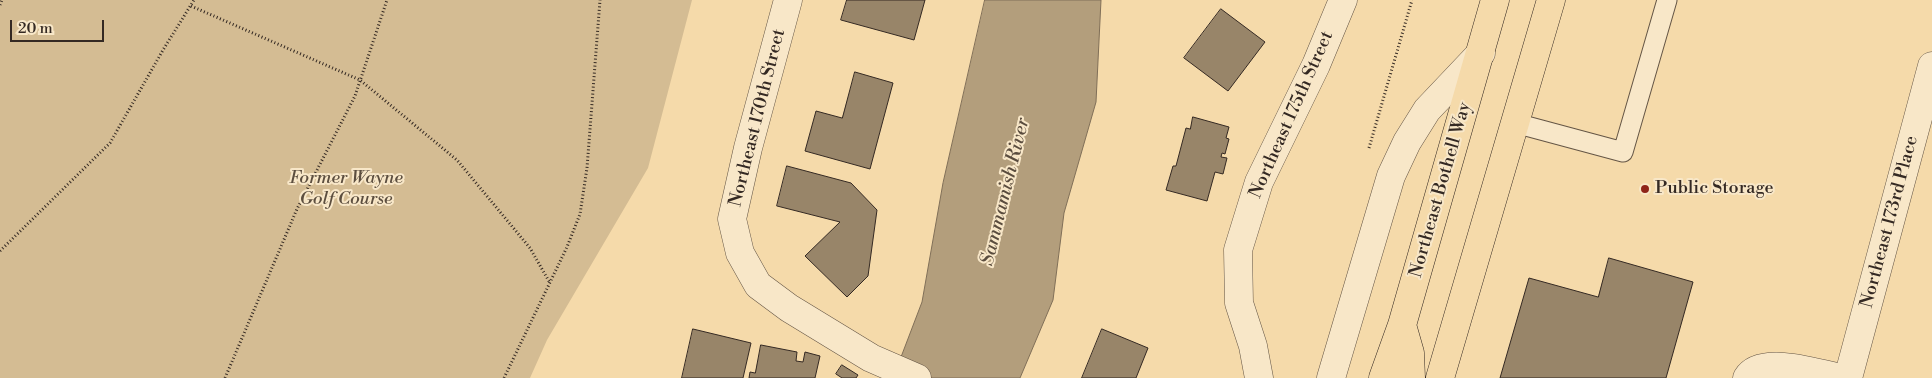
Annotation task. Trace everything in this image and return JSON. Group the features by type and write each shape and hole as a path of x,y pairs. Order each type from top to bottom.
{"main road":[{"name":"Northeast Bothell Way","path":"1383,378 1402,325 1495,0"},
{"path":"1440,378 1551,0"},
{"path":"1402,325 1410,353 1411,378"}],"street":[{"name":"Northeast 170th Street","path":"788,0 748,148 732,219 740,253 758,285 789,308 871,358 918,378"},
{"name":"Northeast 175th Street","path":"1259,378 1253,346 1239,303 1238,250 1259,182 1316,64 1344,0"},
{"path":"1331,378 1391,176 1407,142 1427,110 1481,53"},
{"name":"Northeast 173rd Place","path":"1848,378 1932,66"},
{"path":"1747,378 1750,373 1770,366 1800,369 1840,378"}],"lane":[{"path":"1515,123 1623,152 1667,0"}],"path":[{"path":"0,5 2,0"},
{"path":"0,250 110,143 194,0"},
{"path":"226,378 297,209 355,96 387,0"},
{"path":"504,378 567,247 580,214 587,168 600,0"},
{"path":"191,6 360,80 457,160 530,248 550,283"}],"green space":[{"name":"Former Wayne Golf Course","path":"0,0 692,0 648,168 547,340 530,378 0,378"}],"water":[{"name":"Sammamish River","path":"985,0 1101,0 1096,102 1064,213 1053,300 1020,378 893,378 922,302 943,183"}],"building":[{"path":"847,0 925,0 914,40 841,20"},
{"path":"1221,9 1265,42 1228,91 1184,58"},
{"path":"855,72 893,83 870,169 805,151 816,111 842,118"},
{"path":"1193,117 1229,127 1226,138 1229,139 1225,154 1222,153 1221,157 1227,158 1223,174 1215,172 1207,201 1166,190 1173,166 1176,166 1186,128 1190,129"},
{"path":"787,166 851,183 877,210 868,276 847,297 805,256 840,222 777,206"},
{"path":"1609,258 1693,282 1666,378 1500,378 1529,278 1598,297"},
{"path":"693,329 751,343 743,378 682,378"},
{"path":"1102,329 1148,348 1136,378 1082,378"},
{"path":"761,345 797,352 796,361 803,362 805,352 820,356 815,378 749,378 750,372 755,373"},
{"path":"842,365 858,375 856,378 842,378 836,374"}],"place":[{"name":"Public Storage","path":"1645,189"}]}
